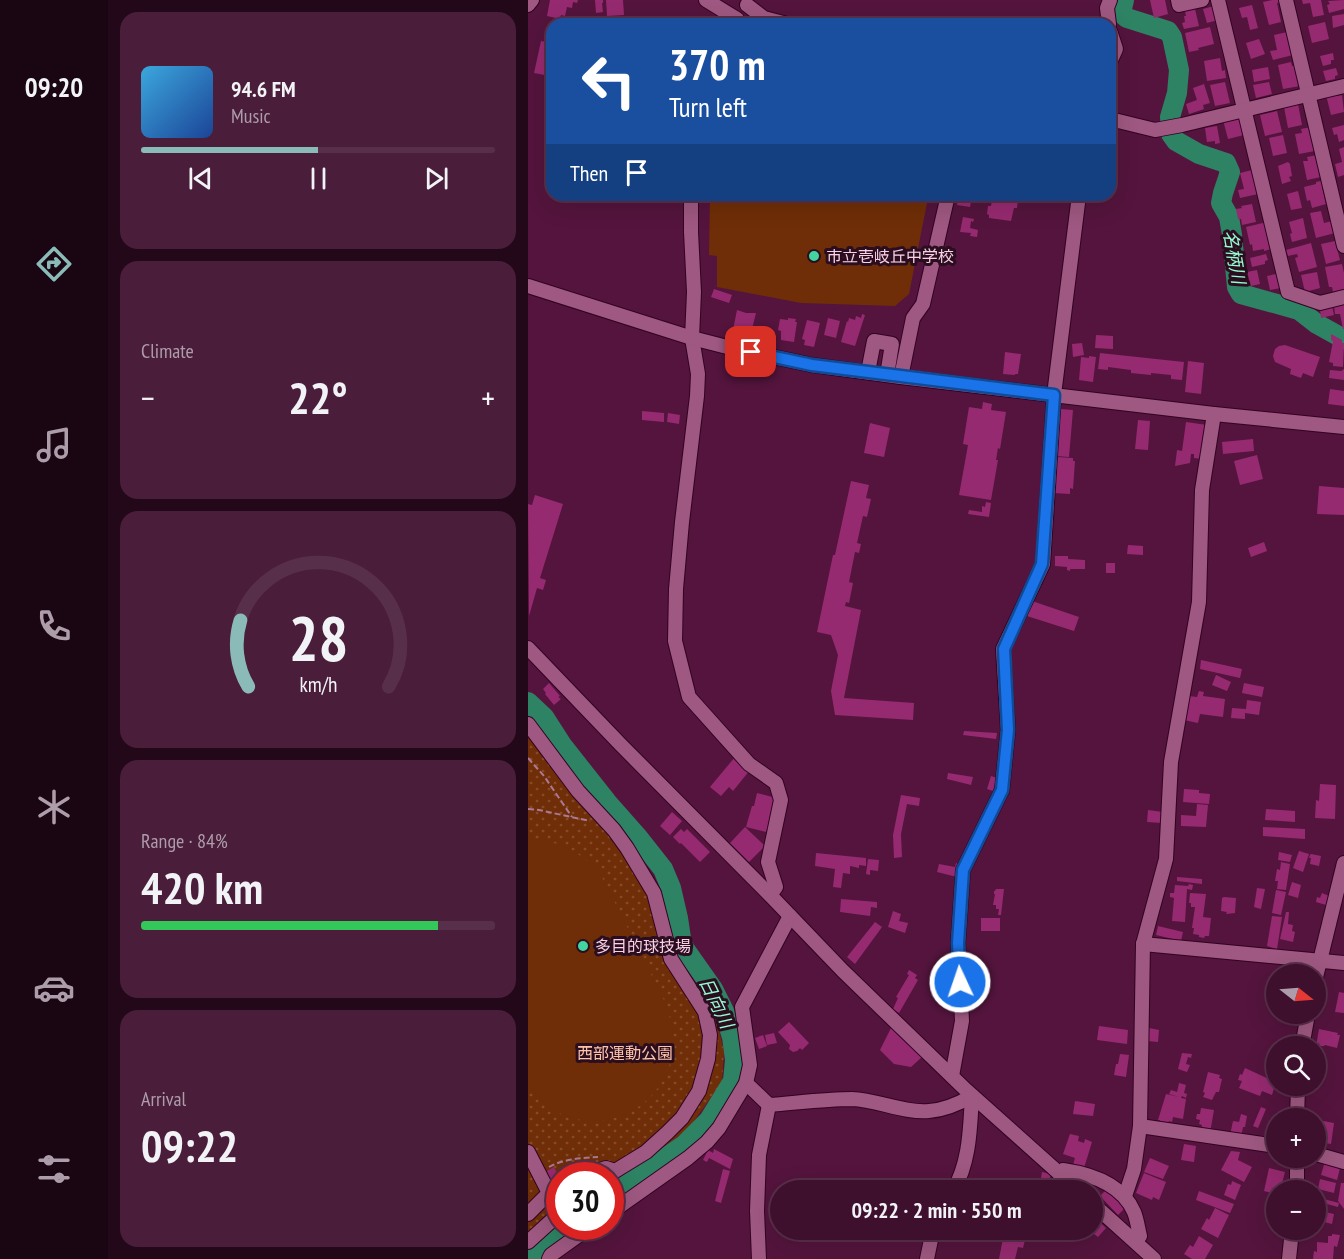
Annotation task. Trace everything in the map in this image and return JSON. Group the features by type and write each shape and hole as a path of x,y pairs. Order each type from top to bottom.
{"street":[{"path":"528,5 532,0"},
{"path":"706,0 731,18"},
{"path":"1108,18 1107,8 1110,0"},
{"path":"1178,0 1179,5 1202,0"},
{"path":"1218,0 1288,292 1320,303 1344,297"},
{"path":"1286,0 1344,246"},
{"path":"737,18 749,3 764,18"},
{"path":"1116,120 1155,130 1344,86"},
{"path":"691,201 694,292 692,338 698,374 698,396 682,522 676,589 675,641 689,697 749,764 776,783 781,800 768,862 776,887 770,895"},
{"path":"894,376 914,318 923,304 947,201"},
{"path":"952,1076 962,1021 958,943 963,870 1002,790 1008,730 1004,649 1042,564 1054,395 1078,201"},
{"path":"528,286 692,338 812,365 1214,414 1344,427"},
{"path":"868,372 874,341 892,344 894,376"},
{"path":"1125,1196 1134,1169 1140,1126 1143,944 1166,859 1171,762 1198,603 1202,490 1214,414"},
{"path":"528,648 843,971 972,1096 1067,1180"},
{"path":"528,724 578,791 627,848 654,893 671,959 705,1012 710,1035 708,1059 699,1091 682,1118 667,1133 646,1152 624,1164"},
{"path":"1318,964 1344,863"},
{"path":"624,1203 707,1142 719,1128 746,1083 750,1065 742,1007 790,916"},
{"path":"1143,944 1344,963"},
{"path":"746,1083 769,1105 851,1099 929,1111 960,1103 972,1096"},
{"path":"958,1180 964,1166 969,1136 972,1096"},
{"path":"759,1259 757,1211 759,1155 769,1105"},
{"path":"1140,1126 1266,1145"},
{"path":"528,1152 539,1174 546,1181"},
{"path":"1326,1157 1344,1162"},
{"path":"1059,1173 1063,1170 1084,1174 1114,1187 1125,1196 1135,1213 1140,1236 1136,1241"},
{"path":"528,1214 546,1197"},
{"path":"1103,1212 1154,1259"},
{"path":"528,1242 546,1226"},
{"path":"549,1259 551,1255 572,1240"},
{"path":"927,1259 931,1240"},
{"path":"1289,1259 1291,1240"}],"path":[{"path":"528,758 544,776 572,818"},
{"path":"528,809 607,823"},
{"path":"562,1162 603,1156 606,1162"},
{"path":"539,1174 546,1169"}],"green space":[{"name":"市立壱岐丘中学校","path":"710,201 927,201 909,294 895,306 801,303 717,287 717,256 709,255"},
{"name":"西部運動公園","path":"528,718 570,775 634,848 676,957 709,1004 718,1026 724,1052 722,1082 689,1128 624,1175 624,1162 546,1162 546,1230 535,1239 528,1249"},
{"name":"多目的球技場","path":"535,839 572,850 601,875 665,1002 669,1016 673,1053 661,1083 647,1100 628,1113 608,1120 586,1120 565,1115 545,1104 528,1086 528,840"}],"building":[{"path":"550,0 578,0 577,3 573,2 572,8 567,7 565,16 561,15 560,18 556,18 547,16"},
{"path":"595,0 603,0 603,12 596,13"},
{"path":"606,0 623,0 624,15 607,16"},
{"path":"1150,0 1165,0 1168,14 1154,18"},
{"path":"1279,0 1280,3 1277,3 1281,22 1269,25 1263,2"},
{"path":"1302,0 1321,0 1324,15 1313,17 1310,3 1303,4"},
{"path":"1344,0 1344,9 1329,13 1328,1"},
{"path":"1252,5 1258,28 1250,30 1247,17 1242,18 1239,8"},
{"path":"1214,6 1218,20 1207,23 1203,9"},
{"path":"1195,9 1199,26 1184,29 1182,23 1185,22 1185,11"},
{"path":"1344,14 1344,25 1333,28 1332,16"},
{"path":"1325,22 1329,39 1312,43 1308,26"},
{"path":"1210,27 1214,44 1189,52 1185,33"},
{"path":"1287,32 1293,55 1273,60 1270,51 1277,50 1274,35"},
{"path":"1259,39 1265,54 1251,59 1246,43"},
{"path":"541,41 546,42 546,75 534,73"},
{"path":"1333,53 1334,60 1331,60 1331,64 1323,66 1320,56"},
{"path":"1220,58 1222,71 1225,70 1226,78 1207,81 1204,61"},
{"path":"1291,62 1292,66 1296,65 1300,86 1283,89 1278,65"},
{"path":"1268,67 1270,79 1254,82 1252,70"},
{"path":"1336,68 1338,75 1335,79 1326,81 1323,71"},
{"path":"1225,82 1230,103 1215,106 1210,85"},
{"path":"1269,82 1272,94 1256,98 1253,85"},
{"path":"1204,84 1210,103 1203,105 1204,109 1189,114 1186,104 1197,100 1193,88"},
{"path":"1336,92 1337,96 1342,95 1344,112 1331,115 1326,95"},
{"path":"1298,104 1302,125 1288,128 1284,107"},
{"path":"1277,111 1282,132 1265,136 1260,115"},
{"path":"1239,118 1244,135 1228,139 1223,120"},
{"path":"1344,125 1344,140 1339,142 1332,128"},
{"path":"1217,126 1220,143 1207,142 1205,128"},
{"path":"1311,127 1315,151 1299,154 1295,134 1302,133 1301,129"},
{"path":"1283,135 1287,153 1273,156 1269,138"},
{"path":"1344,147 1344,175 1338,177 1335,164 1342,162 1339,149"},
{"path":"1317,155 1321,177 1307,180 1303,161 1308,161 1307,157"},
{"path":"1288,162 1291,181 1282,184 1278,166"},
{"path":"1252,170 1258,194 1240,198 1238,190 1244,189 1240,173"},
{"path":"1325,180 1326,186 1322,187 1326,204 1312,208 1310,200 1307,201 1304,187"},
{"path":"1298,191 1302,208 1291,210 1287,194"},
{"path":"958,201 971,201 970,207 957,205"},
{"path":"992,201 1018,201 1011,221 989,218 988,206 991,206"},
{"path":"1252,204 1256,222 1242,225 1236,209"},
{"path":"1321,211 1324,223 1332,221 1335,233 1316,238 1310,213"},
{"path":"963,217 974,219 973,222 971,221 970,228 978,230 977,237 970,236 971,233 960,232"},
{"path":"1303,218 1307,238 1292,242 1289,222"},
{"path":"1267,222 1271,249 1253,251 1246,227"},
{"path":"1335,241 1340,260 1326,264 1321,244"},
{"path":"1311,243 1317,267 1299,272 1295,258 1298,257 1297,254 1288,256 1286,250"},
{"path":"1266,254 1268,260 1265,264 1252,267 1250,258"},
{"path":"1342,264 1344,290 1333,292 1332,287 1329,287 1325,267"},
{"path":"1257,270 1260,284 1251,286 1247,272"},
{"path":"1317,272 1320,288 1305,292 1301,275"},
{"path":"1276,274 1277,278 1279,277 1281,288 1270,290 1267,276"},
{"path":"714,289 732,295 729,303 711,297"},
{"path":"1344,304 1343,329 1340,314 1335,314 1334,306"},
{"path":"1332,306 1334,315 1321,318 1320,309"},
{"path":"737,310 756,313 751,333 733,330"},
{"path":"862,314 865,315 855,346 841,342 849,318 855,320 856,316 861,318"},
{"path":"788,318 796,319 795,322 797,322 794,342 781,340 781,331 778,330 780,319 788,320"},
{"path":"828,318 840,321 836,338 824,335"},
{"path":"807,320 820,323 814,347 804,345 805,340 802,339"},
{"path":"1331,334 1344,343 1343,367 1333,366 1333,363 1329,362 1333,341"},
{"path":"1096,335 1113,336 1113,349 1095,348"},
{"path":"1082,343 1084,355 1073,357 1072,344"},
{"path":"1285,345 1320,357 1313,377 1303,373 1301,378 1290,374 1291,369 1275,362 1273,356 1275,349"},
{"path":"1005,352 1021,354 1018,374 1003,374"},
{"path":"1100,353 1184,362 1182,380 1171,379 1171,375 1131,373 1131,370 1108,367 1108,370 1098,369"},
{"path":"1089,356 1096,357 1093,382 1079,380 1081,357 1089,358"},
{"path":"1188,361 1204,363 1201,394 1185,392"},
{"path":"1344,369 1344,380 1329,378 1330,370"},
{"path":"1330,389 1344,391 1344,406 1328,404"},
{"path":"983,402 992,404 991,410 1006,412 1000,449 998,448 991,500 959,495 968,445 963,444 969,407 982,409"},
{"path":"1060,409 1073,410 1069,457 1056,456"},
{"path":"642,411 664,413 664,422 642,420"},
{"path":"668,413 680,415 679,424 667,422"},
{"path":"1138,420 1150,421 1148,450 1135,449"},
{"path":"1186,422 1207,425 1202,459 1194,458 1194,454 1191,454 1190,463 1175,466 1177,450 1182,451"},
{"path":"870,423 890,428 884,457 864,453"},
{"path":"1253,439 1254,451 1223,454 1222,442"},
{"path":"1257,455 1263,479 1240,485 1234,461"},
{"path":"1056,457 1073,458 1075,461 1073,489 1070,488 1070,494 1053,493"},
{"path":"851,481 869,485 866,498 871,499 867,517 863,516 857,543 861,544 859,553 855,552 849,582 853,583 849,603 846,602 845,606 861,610 844,698 914,703 913,720 835,715 831,691 838,655 831,635 817,632"},
{"path":"1319,486 1344,488 1344,515 1317,514"},
{"path":"535,495 563,504 540,578 546,580 543,590 537,588 529,616 528,504 532,505"},
{"path":"986,502 991,503 989,517 968,514 969,510 982,512 982,506 985,507"},
{"path":"1264,542 1267,551 1251,557 1248,548"},
{"path":"1128,545 1143,546 1143,555 1127,554"},
{"path":"1055,556 1085,560 1085,569 1070,569 1070,571 1067,567 1055,566"},
{"path":"1106,563 1115,563 1115,573 1106,573"},
{"path":"1032,601 1079,617 1074,631 1027,616"},
{"path":"1201,660 1242,669 1240,678 1200,669"},
{"path":"1216,675 1231,682 1227,691 1212,685"},
{"path":"549,683 561,699 554,705 543,689"},
{"path":"1244,683 1264,687 1262,697 1242,693"},
{"path":"1199,691 1204,692 1203,696 1225,699 1223,717 1200,714 1198,723 1184,720 1189,696 1197,697"},
{"path":"1247,700 1261,702 1259,715 1245,713 1245,719 1231,718 1232,708 1246,709"},
{"path":"964,731 997,733 996,739 963,735"},
{"path":"735,757 750,770 733,791 729,787 721,796 710,787"},
{"path":"948,773 973,777 971,785 947,779"},
{"path":"991,776 997,778 993,791 987,789"},
{"path":"1320,784 1336,785 1335,819 1315,818"},
{"path":"1184,789 1199,790 1199,793 1210,794 1209,804 1183,802"},
{"path":"757,793 776,798 770,827 768,826 766,832 746,827"},
{"path":"901,795 920,798 919,806 907,804 901,834 902,857 894,858 893,835"},
{"path":"1197,804 1208,805 1206,827 1181,826 1181,815 1196,816"},
{"path":"1266,809 1295,811 1295,822 1265,820"},
{"path":"1148,810 1163,812 1162,823 1147,822"},
{"path":"672,812 682,821 670,835 660,826"},
{"path":"745,827 765,846 749,862 730,843"},
{"path":"1263,827 1305,829 1305,839 1263,836"},
{"path":"681,829 684,832 687,829 710,852 700,862 673,837"},
{"path":"1299,851 1309,854 1303,872 1293,868"},
{"path":"1279,852 1292,855 1290,862 1278,860"},
{"path":"816,853 866,858 866,866 859,865 859,868 850,866 850,874 843,873 841,888 833,887 835,869 815,866"},
{"path":"1311,854 1321,856 1319,866 1310,864"},
{"path":"868,859 879,860 878,871 870,870 870,875 866,874"},
{"path":"1281,862 1290,864 1286,890 1277,889 1278,881 1275,881"},
{"path":"956,863 961,865 957,877 937,872 939,864 955,867"},
{"path":"1177,877 1202,879 1202,884 1177,881"},
{"path":"1292,882 1301,885 1298,898 1288,895"},
{"path":"1175,885 1188,886 1193,885 1192,890 1187,889 1185,922 1172,921 1174,898 1170,897 1170,893 1174,893"},
{"path":"1257,888 1265,889 1261,909 1254,907"},
{"path":"996,889 1004,889 1001,915 998,915 999,909 996,909 996,905 993,905"},
{"path":"1276,890 1286,892 1281,915 1272,913"},
{"path":"1190,893 1206,894 1203,917 1211,918 1209,936 1204,938 1193,934 1195,907 1191,907 1189,903"},
{"path":"1322,893 1329,896 1326,905 1316,902 1317,897 1320,898"},
{"path":"1224,897 1236,898 1235,913 1226,914 1227,912 1221,911"},
{"path":"841,899 877,902 877,908 871,907 870,916 840,912"},
{"path":"893,911 901,914 899,921 908,923 905,933 888,927"},
{"path":"1286,912 1289,912 1288,924 1293,925 1292,931 1295,932 1293,942 1280,939"},
{"path":"1272,916 1282,917 1277,949 1267,946"},
{"path":"981,918 1000,918 1000,931 981,931"},
{"path":"875,922 882,927 855,964 847,957"},
{"path":"1158,926 1183,932 1181,941 1156,935"},
{"path":"909,970 917,975 915,978 918,980 899,1013 893,1009 898,998 896,997 909,975 907,974"},
{"path":"1339,992 1344,993 1344,1013 1335,1012"},
{"path":"789,1022 809,1043 802,1050 800,1048 793,1052 789,1049 790,1045 778,1032"},
{"path":"1099,1026 1128,1030 1127,1044 1097,1040"},
{"path":"891,1028 922,1057 911,1067 894,1064 880,1050"},
{"path":"1149,1028 1159,1030 1158,1042 1147,1041"},
{"path":"1319,1029 1338,1033 1337,1035 1340,1035 1337,1048 1326,1045 1326,1036 1318,1036"},
{"path":"774,1033 777,1043 767,1045 765,1035"},
{"path":"763,1035 767,1046 759,1049 755,1038"},
{"path":"1182,1053 1192,1054 1191,1058 1188,1057 1186,1064 1190,1065 1187,1072 1178,1069"},
{"path":"1120,1054 1129,1055 1126,1077 1114,1075"},
{"path":"1245,1068 1266,1078 1266,1093 1262,1091 1260,1096 1239,1088 1242,1081 1238,1080 1240,1074 1242,1075"},
{"path":"1208,1072 1220,1075 1219,1078 1222,1079 1219,1092 1216,1092 1212,1100 1203,1097"},
{"path":"1179,1083 1186,1085 1184,1093 1187,1094 1186,1098 1182,1096 1181,1098 1186,1099 1183,1119 1173,1117 1167,1127 1159,1124 1160,1120 1158,1120 1166,1094 1179,1097 1169,1094 1171,1090 1177,1092"},
{"path":"1075,1101 1095,1104 1093,1116 1073,1114"},
{"path":"1261,1107 1266,1109 1258,1128 1253,1126"},
{"path":"1201,1108 1214,1110 1210,1133 1201,1132 1202,1125 1199,1124 1200,1120 1196,1119"},
{"path":"1241,1114 1247,1116 1241,1137 1230,1135 1233,1121 1239,1122"},
{"path":"1326,1122 1334,1123 1331,1144 1326,1143"},
{"path":"1070,1134 1079,1136 1078,1141 1084,1143 1085,1139 1092,1142 1084,1168 1073,1165 1075,1158 1063,1154"},
{"path":"1184,1144 1196,1146 1194,1162 1181,1160"},
{"path":"714,1149 733,1159 730,1169 709,1158 707,1162 703,1160 708,1150 713,1153"},
{"path":"1231,1151 1240,1152 1238,1160 1252,1167 1244,1182 1221,1170"},
{"path":"1150,1158 1169,1166 1163,1179 1144,1172"},
{"path":"1326,1161 1338,1164 1337,1167 1340,1168 1337,1180 1321,1175 1323,1168 1326,1168"},
{"path":"1269,1168 1285,1172 1283,1180 1266,1180"},
{"path":"723,1169 730,1171 721,1203 715,1201"},
{"path":"1042,1172 1051,1174 1049,1180 1041,1180"},
{"path":"1144,1173 1166,1182 1159,1200 1153,1197 1152,1200 1136,1193"},
{"path":"1326,1180 1336,1183 1334,1193 1326,1191"},
{"path":"1232,1181 1241,1185 1235,1200 1224,1195 1228,1184 1231,1185"},
{"path":"1341,1183 1344,1183 1344,1209 1338,1201"},
{"path":"1108,1188 1122,1201 1120,1203 1125,1208 1118,1215 1103,1199 1103,1193"},
{"path":"1199,1191 1234,1204 1230,1213 1196,1200"},
{"path":"1326,1200 1339,1203 1338,1207 1326,1204"},
{"path":"1215,1208 1229,1215 1218,1238 1201,1229"},
{"path":"1326,1212 1334,1214 1332,1224 1326,1222"},
{"path":"1340,1235 1337,1247 1334,1246 1333,1259 1313,1259 1314,1251 1317,1252 1317,1242 1328,1243 1328,1236"},
{"path":"1199,1236 1213,1245 1205,1259 1192,1259 1184,1254 1190,1245 1193,1247"},
{"path":"1003,1240 1019,1242 1025,1240 1023,1248 1018,1247 1015,1259 999,1259"}],"waterway":[{"name":"名柄川","path":"1124,0 1121,13 1127,18 1168,31 1172,37 1179,70 1177,93 1170,117 1171,134 1176,141 1199,154 1226,163 1230,172 1221,203 1229,217 1237,287 1241,294 1299,310 1317,324 1344,339"},
{"name":"日向川","path":"528,702 544,717 562,745 663,869 671,888 682,945 713,989 724,1011 732,1037 735,1060 733,1081 709,1120 684,1145 624,1186"},
{"name":"日向川","path":"532,1259 539,1246 547,1240"}],"place":[{"name":"市立壱岐丘中学校","path":"814,256"},
{"name":"多目的球技場","path":"583,946"}],"route":[{"path":"751,352 812,365 1054,395 1042,564 1004,649 1008,730 1002,790 963,870 958,943 960,982"}]}
